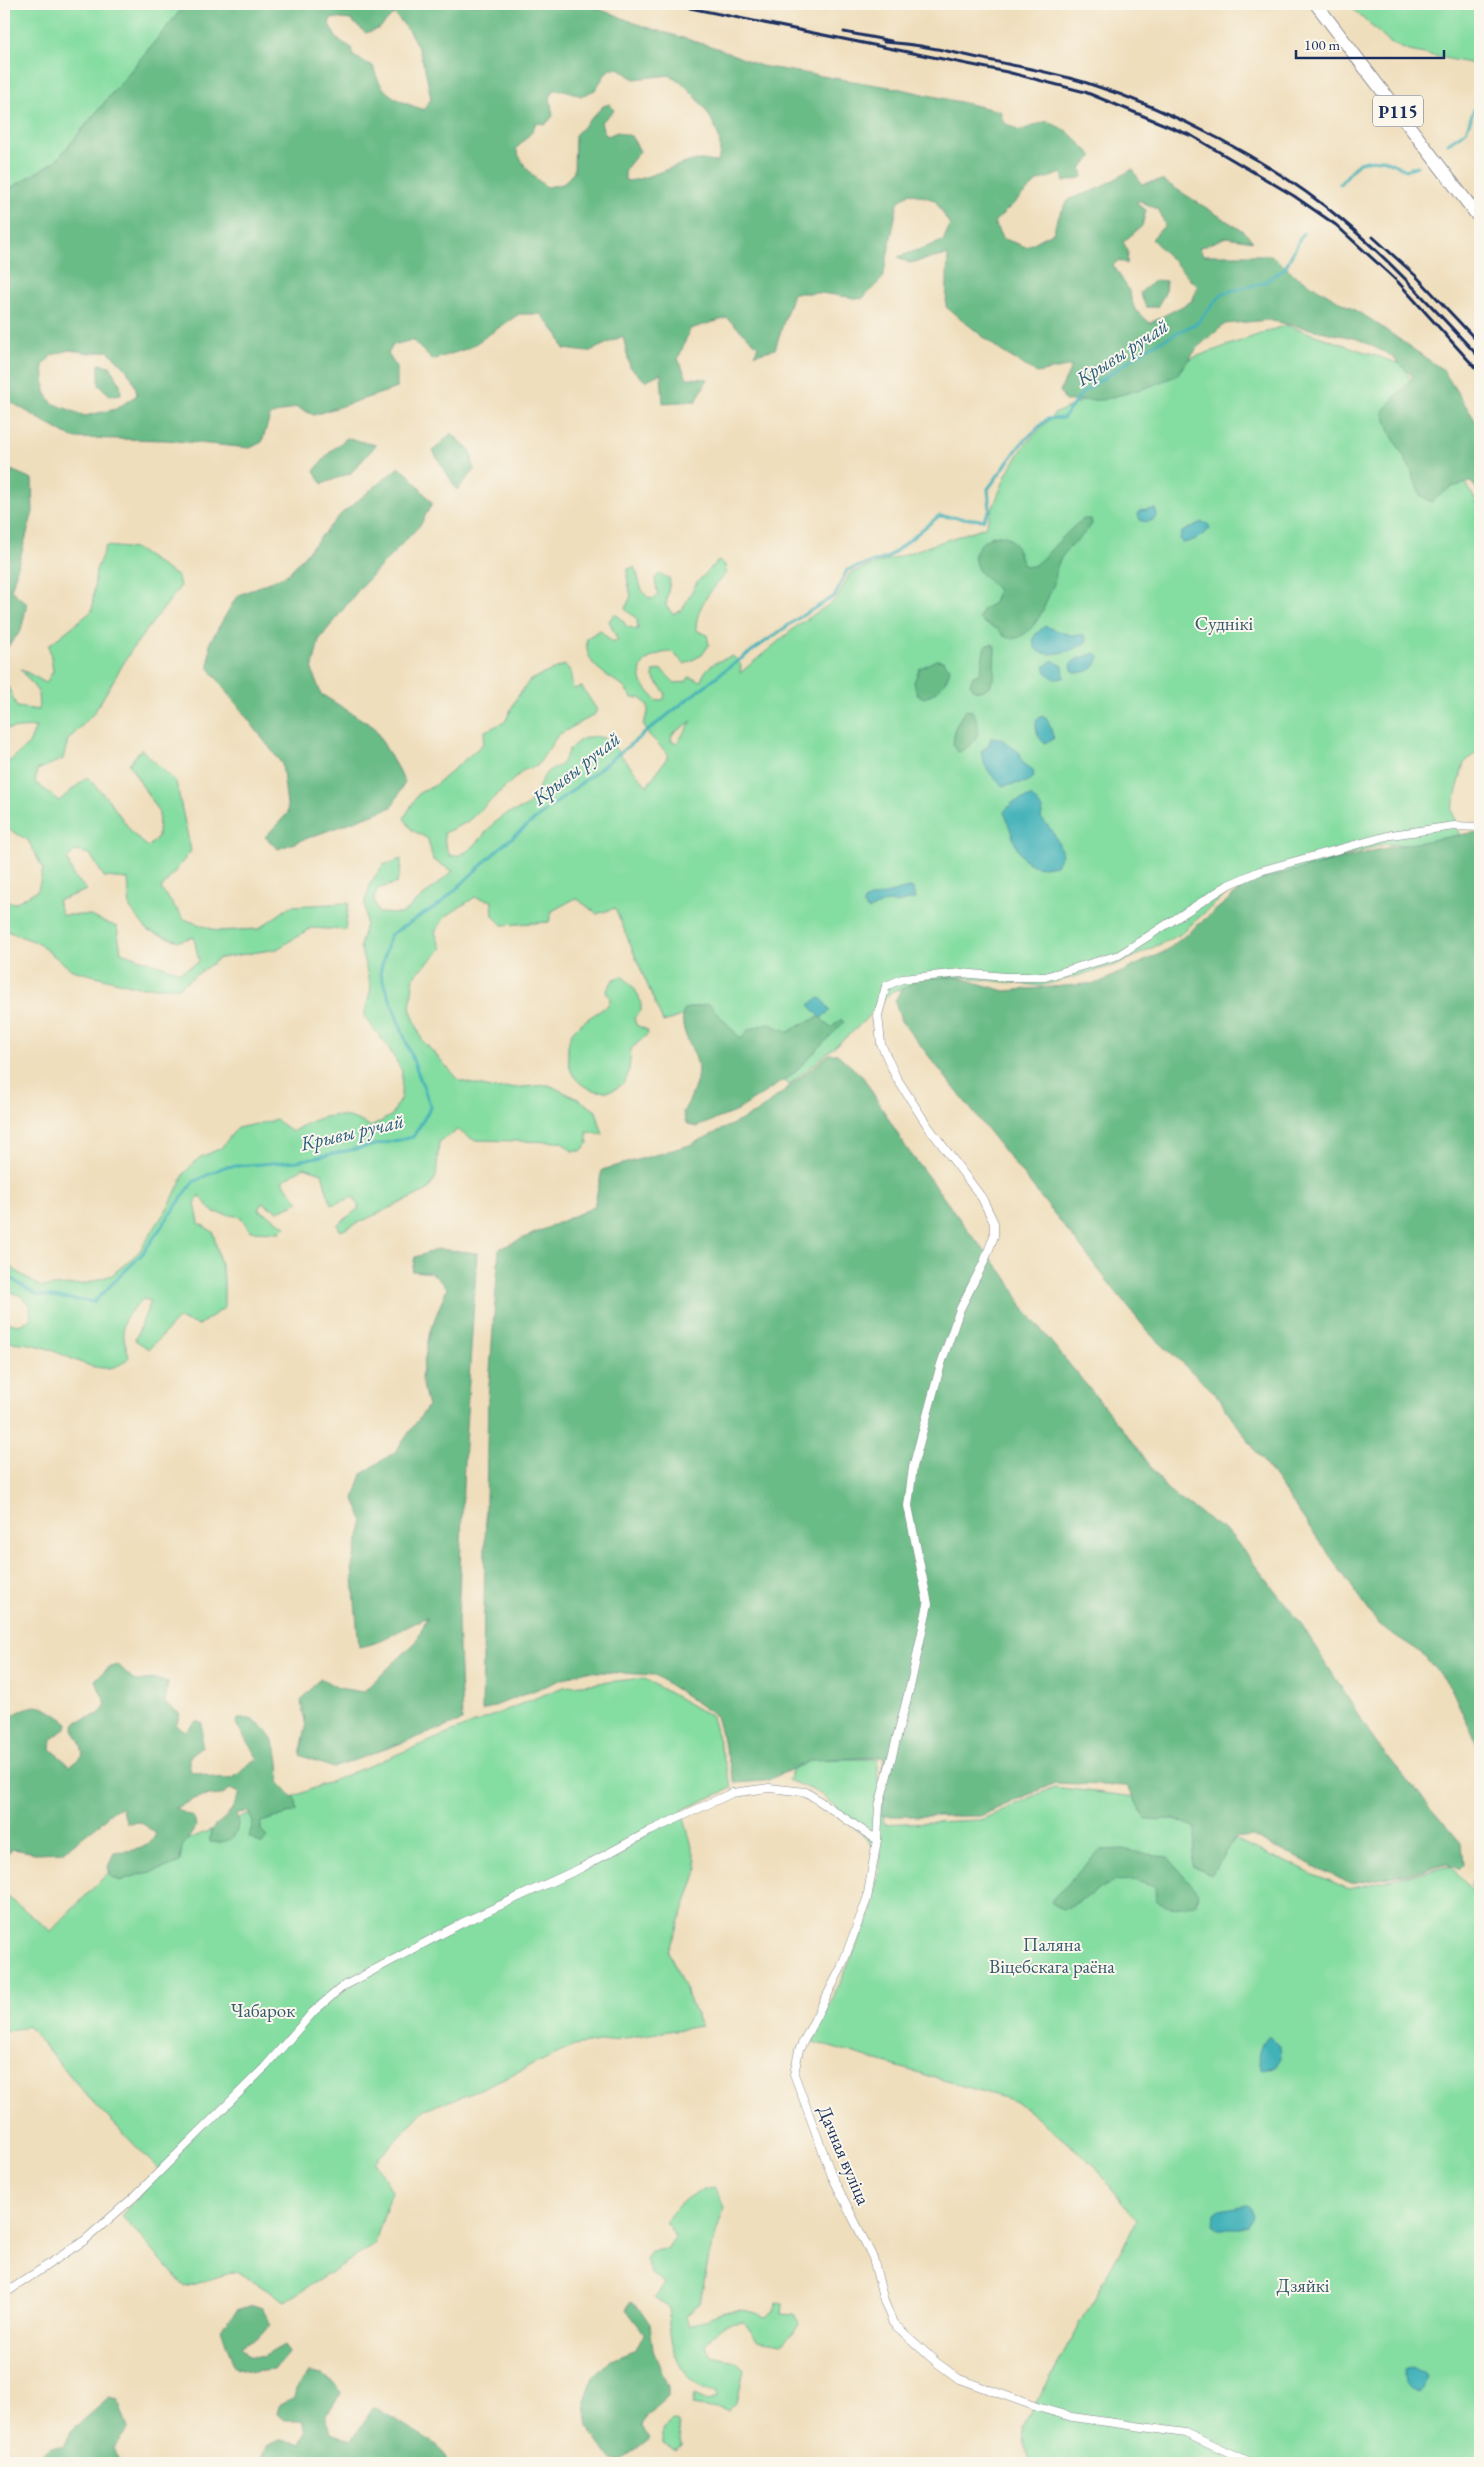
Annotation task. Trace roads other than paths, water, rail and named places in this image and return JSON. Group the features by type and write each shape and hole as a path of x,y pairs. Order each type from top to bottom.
{"main road":[{"name":"Р115","path":"1316,4 1480,219"}],"street":[{"name":"Дачная вуліца","path":"1250,2463 1185,2433 1072,2416 1037,2406 959,2379 936,2362 893,2322 884,2301 873,2258 832,2176 812,2127 794,2074 799,2050 841,1968 867,1899 877,1840 879,1806 911,1683 928,1604 908,1506 914,1467 942,1364 960,1309 990,1245 994,1223 982,1198 926,1125 896,1077 881,1044 878,1016 886,986 902,979 961,973 1005,977 1045,977 1119,955 1146,940 1228,885 1260,871 1391,835 1454,826 1480,827"},
{"path":"4,2294 85,2240 134,2197 265,2067 313,2012 342,1986 462,1923 581,1868 650,1831 732,1793 769,1788 806,1792 877,1840"}],"water":[{"path":"1155,509 1157,515 1154,519 1141,521 1138,515 1139,511"},
{"path":"1202,522 1208,524 1210,528 1198,538 1182,543 1180,538 1182,532"},
{"path":"1045,626 1070,635 1084,635 1087,640 1071,650 1055,654 1041,652 1035,648 1033,642 1035,635"},
{"path":"1095,653 1099,656 1097,664 1092,669 1077,673 1072,670 1071,664 1077,659"},
{"path":"1052,660 1063,666 1064,678 1054,679 1046,672 1044,667"},
{"path":"1043,716 1048,720 1054,739 1044,743 1036,729 1037,719"},
{"path":"991,738 1000,738 1020,753 1022,762 1033,770 1034,777 1027,782 1003,786 991,775 982,757 981,751 988,746"},
{"path":"1031,796 1043,809 1041,818 1052,831 1059,845 1062,855 1056,865 1043,867 1033,865 1020,853 1015,844 1004,812 1012,803"},
{"path":"913,888 915,899 896,903 887,902 868,910 863,905 864,901 870,898"},
{"path":"818,998 822,999 830,1011 821,1018 809,1005"},
{"path":"1268,2036 1280,2046 1281,2058 1275,2067 1261,2069 1258,2060 1259,2051"},
{"path":"1247,2205 1251,2207 1253,2215 1248,2226 1218,2228 1214,2225 1215,2214 1220,2210"},
{"path":"1411,2367 1425,2374 1427,2378 1419,2392 1408,2388 1404,2382 1404,2370"}],"waterway":[{"name":"Крывы ручай","path":"1448,143 1466,131 1480,93"},
{"name":"Крывы ручай","path":"1340,184 1359,162 1383,159 1406,170 1417,166"},
{"name":"Крывы ручай","path":"4,1274 37,1295 94,1302 143,1253 193,1182 224,1167 298,1161 413,1137 431,1107 380,973 390,935 440,904 504,844 721,673 800,617 835,596 847,570 887,558 939,516 983,520 990,510 988,489 1021,444 1047,419 1063,418 1082,393 1149,347 1197,323 1223,293 1263,283 1285,268 1303,233"}],"railway":[{"path":"670,4 1007,72 1085,92 1192,136 1294,196 1336,225 1398,282 1480,373"},
{"path":"844,32 891,41"},
{"path":"884,42 936,49 1075,79 1154,108 1220,140 1284,177 1342,220 1396,270 1480,358"},
{"path":"1373,237 1416,276 1480,344"}],"park label":[{"name":"Суднікі","path":"1224,623"},
{"name":"Паляна Віцебскага раёна","path":"1052,1955"},
{"name":"Чабарок","path":"263,2010"},
{"name":"Дзяйкі","path":"1303,2285"}]}
